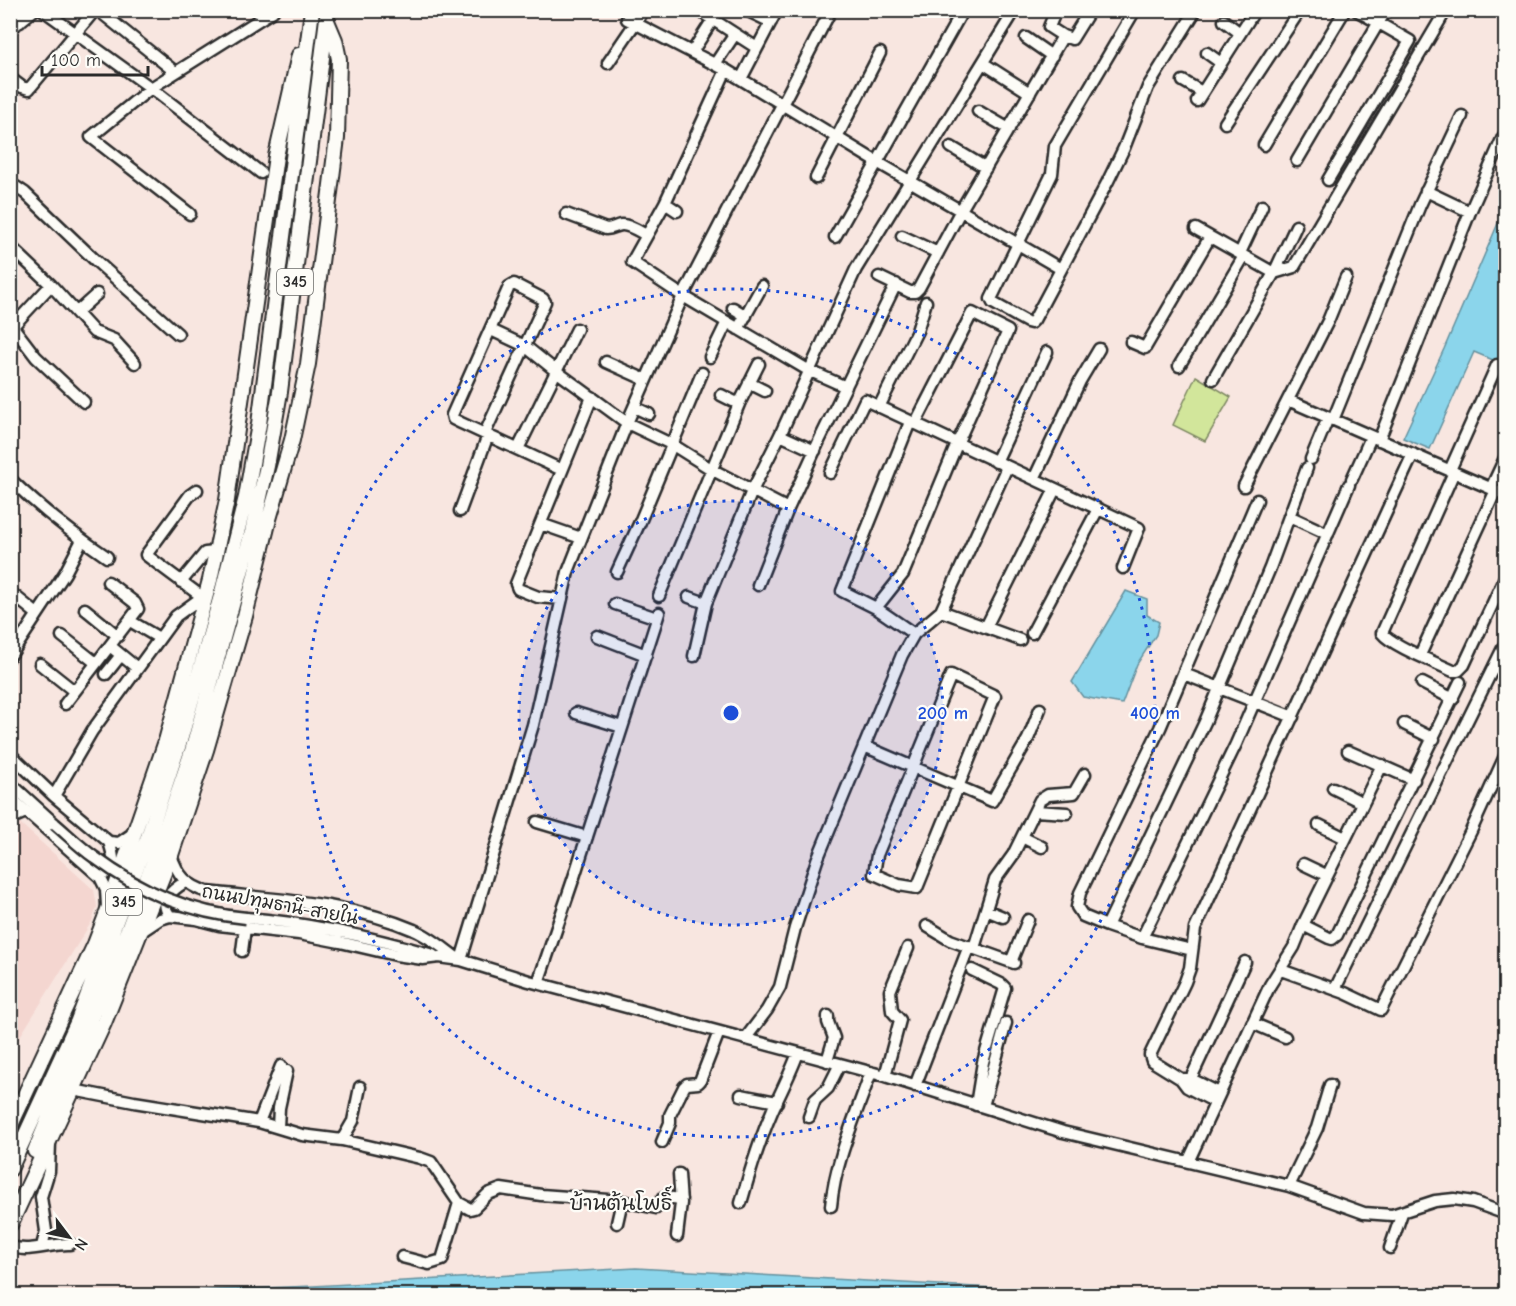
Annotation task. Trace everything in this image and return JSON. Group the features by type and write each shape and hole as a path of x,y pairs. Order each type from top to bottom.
{"main road":[{"name":"345","path":"10,1204 83,1025 179,744 213,626 259,503 271,344 302,60 312,14"},
{"name":"345","path":"10,1169 83,1025 129,927 193,748 259,503 269,457 285,360 327,16"},
{"path":"10,1226 104,1023 171,855 206,750 245,616 259,503 292,440 308,364 335,170 339,59 327,16"},
{"path":"10,1127 105,918 166,741 190,656 216,552 228,490 276,156 302,60"},
{"path":"235,594 245,616"},
{"path":"190,656 213,626"},
{"path":"83,1025 95,944"},
{"path":"83,1025 130,958"}],"street":[{"path":"12,10 16,25 34,10"},
{"path":"43,10 151,88 261,173"},
{"path":"10,78 22,87 29,88 97,10 174,71"},
{"path":"608,63 631,21 644,10"},
{"path":"698,10 716,15 735,34 757,48"},
{"path":"741,79 777,10"},
{"path":"460,960 533,725 568,572 581,538 627,423 683,296 831,10"},
{"path":"835,237 963,10"},
{"path":"693,656 706,603 752,491 856,269 1015,10"},
{"path":"1056,10 1049,27 1068,39 1074,38 1090,10"},
{"path":"1135,10 1055,146 1052,174 991,299 993,303 1031,323 1124,148 1134,117 1148,87 1196,10"},
{"path":"1183,81 1200,96 1255,10"},
{"path":"1225,123 1300,10"},
{"path":"1264,145 1345,10"},
{"path":"1328,180 1410,41 1356,10"},
{"path":"1297,161 1386,10"},
{"path":"1196,229 1274,273 1294,267 1446,10"},
{"path":"190,214 91,138 93,134 174,71 273,11"},
{"path":"748,11 771,22"},
{"path":"692,52 716,15"},
{"path":"631,21 726,70 877,162 1061,269"},
{"path":"1224,21 1240,33"},
{"path":"715,64 735,34"},
{"path":"879,277 910,292 915,292 923,283 960,210 1063,36"},
{"path":"1026,38 1052,56"},
{"path":"1207,52 1221,63"},
{"path":"816,178 880,53"},
{"path":"983,63 1030,93"},
{"path":"726,70 665,203 632,262 683,296 808,370 846,387"},
{"path":"978,111 1009,129"},
{"path":"1107,926 1183,770 1220,687 1309,464 1426,191 1462,116"},
{"path":"1142,938 1236,744 1350,482 1375,439 1503,137"},
{"path":"951,147 986,168"},
{"path":"10,189 16,187 26,193 96,261 178,334"},
{"path":"1426,191 1470,212"},
{"path":"665,203 676,211"},
{"path":"1179,366 1242,254 1262,206"},
{"path":"566,214 606,229 612,230 620,225 627,225 646,235"},
{"path":"1213,379 1274,273 1296,226"},
{"path":"902,236 938,254"},
{"path":"1131,342 1145,348 1210,237"},
{"path":"10,246 51,285 94,332 114,340 135,363"},
{"path":"1244,486 1328,321 1346,277"},
{"path":"460,511 486,434 545,302 514,284 509,286 452,415 453,419 486,434 562,470"},
{"path":"758,585 788,509 897,284"},
{"path":"51,285 12,324 36,357 84,402"},
{"path":"738,329 762,286"},
{"path":"77,312 97,294"},
{"path":"879,407 917,331 926,302"},
{"path":"733,308 746,316"},
{"path":"876,608 903,574 957,444 1008,331 972,313 913,423 842,591 876,608 914,634"},
{"path":"710,357 727,322"},
{"path":"518,449 577,329"},
{"path":"491,330 525,346 627,423 673,445 711,469 788,509"},
{"path":"1034,479 1080,381 1100,349"},
{"path":"996,462 1047,352"},
{"path":"606,362 646,380"},
{"path":"659,596 711,469 759,363"},
{"path":"1497,365 1382,633 1387,639 1453,671 1462,669 1506,575"},
{"path":"616,572 673,445 702,373"},
{"path":"749,383 765,391"},
{"path":"721,395 739,404"},
{"path":"562,599 538,597 516,588 592,397"},
{"path":"830,473 864,400 1139,528 1123,568"},
{"path":"1288,400 1498,491"},
{"path":"634,407 649,414"},
{"path":"780,435 815,451"},
{"path":"1217,1097 1154,1063 1150,1055 1190,968 1195,929 1413,454"},
{"path":"1420,655 1498,491 1506,456"},
{"path":"745,1039 767,1010 780,987 795,928 818,860 902,655 914,634 940,611 1006,466"},
{"path":"10,479 82,540 107,557"},
{"path":"986,627 1055,489"},
{"path":"196,490 146,555 205,599"},
{"path":"1192,950 1142,938 1083,916 1077,907 1078,900 1160,728 1257,500"},
{"path":"1032,633 1098,509"},
{"path":"1289,516 1328,534"},
{"path":"540,524 581,538"},
{"path":"10,656 65,573 82,540"},
{"path":"181,582 205,553 216,552"},
{"path":"64,704 138,609 135,603 108,582"},
{"path":"10,592 37,614"},
{"path":"689,597 706,603"},
{"path":"54,796 92,730 159,638 176,616 198,600 205,599"},
{"path":"538,983 658,616 615,604"},
{"path":"85,609 118,636"},
{"path":"940,611 1020,640"},
{"path":"130,621 159,638"},
{"path":"62,636 96,663"},
{"path":"597,636 646,655"},
{"path":"1335,989 1506,642"},
{"path":"110,646 137,668"},
{"path":"106,674 121,655"},
{"path":"40,664 74,691"},
{"path":"1184,674 1293,717"},
{"path":"951,675 995,696 957,786 916,888 899,885 873,874 876,855 951,675"},
{"path":"1303,925 1329,938 1335,938 1460,682"},
{"path":"1422,683 1453,699"},
{"path":"864,746 992,801 1028,739 1040,709"},
{"path":"576,713 622,727"},
{"path":"1404,724 1434,739"},
{"path":"1348,751 1414,780"},
{"path":"10,754 54,796 109,842 119,843 135,832"},
{"path":"1285,972 1335,989 1382,1010 1471,831 1506,754"},
{"path":"1188,1162 1270,986 1285,972 1294,956 1294,947 1326,875 1382,765"},
{"path":"915,1086 972,947 995,880 1044,796 1074,794 1085,774"},
{"name":"ถนนปทุมธานี-สายใน","path":"10,783 93,856 152,893 245,923 275,926 288,922 342,931 439,957"},
{"path":"1333,788 1363,803"},
{"path":"10,797 100,877 108,898 105,918"},
{"path":"1035,811 1066,813"},
{"path":"10,819 26,812"},
{"path":"537,822 587,837"},
{"path":"1318,825 1345,838"},
{"path":"1022,837 1042,847"},
{"path":"100,877 111,870 113,863 109,842"},
{"path":"171,855 176,870 185,882 207,892 343,908 386,919 417,930 460,960"},
{"path":"1303,864 1326,875"},
{"path":"170,916 165,905 167,895 185,882"},
{"path":"986,910 1004,917"},
{"path":"142,931 160,919 170,916 219,925 245,923 242,951"},
{"path":"927,926 950,940 1013,962 1028,920"},
{"path":"275,926 299,934 396,955 423,959 439,957 460,960 871,1072 1063,1131 1289,1186 1364,1213 1383,1215 1402,1213 1435,1201 1454,1198 1506,1214"},
{"path":"885,1076 900,1020 891,1007 890,991 908,948"},
{"path":"1186,1082 1245,962"},
{"path":"972,970 1005,988 986,1054 980,1105"},
{"path":"827,1061 834,1038 828,1016"},
{"path":"980,1105 1006,1023"},
{"path":"1252,1023 1285,1036"},
{"path":"662,1142 670,1123 670,1115 684,1087 700,1081 719,1032"},
{"path":"741,1203 750,1168 798,1053"},
{"path":"809,1117 815,1100 828,1088 840,1064"},
{"path":"259,1122 284,1068 278,1126"},
{"path":"831,1206 832,1191 840,1164 871,1072"},
{"path":"1289,1186 1317,1128 1330,1085"},
{"path":"342,1140 353,1121 360,1087"},
{"path":"73,1090 259,1122 302,1135 342,1140 431,1162 459,1203 470,1209 488,1194 501,1189 541,1195 622,1201 656,1208 664,1197 681,1199"},
{"path":"741,1095 777,1102"},
{"path":"42,1246 46,1231 41,1197 49,1171 50,1139"},
{"path":"677,1236 681,1199 679,1174"},
{"path":"617,1222 622,1201"},
{"path":"402,1257 429,1264 442,1260 459,1203"},
{"path":"1390,1248 1402,1213"},
{"path":"10,1246 24,1250 70,1244"}],"shaded area":[{"path":"21,824 94,890 97,907 92,921 11,1051 10,826"}],"green space":[{"path":"1196,376 1231,397 1205,441 1173,425"}],"water":[{"path":"1505,207 1505,365 1474,352 1430,449 1403,438"},
{"path":"1126,591 1147,599 1147,615 1159,622 1156,635 1137,664 1122,704 1083,697 1072,682"},
{"path":"636,1268 1117,1295 95,1295 313,1286"}],"district":[{"name":"บ้านต้นโพธิ์","path":"621,1203"}]}
